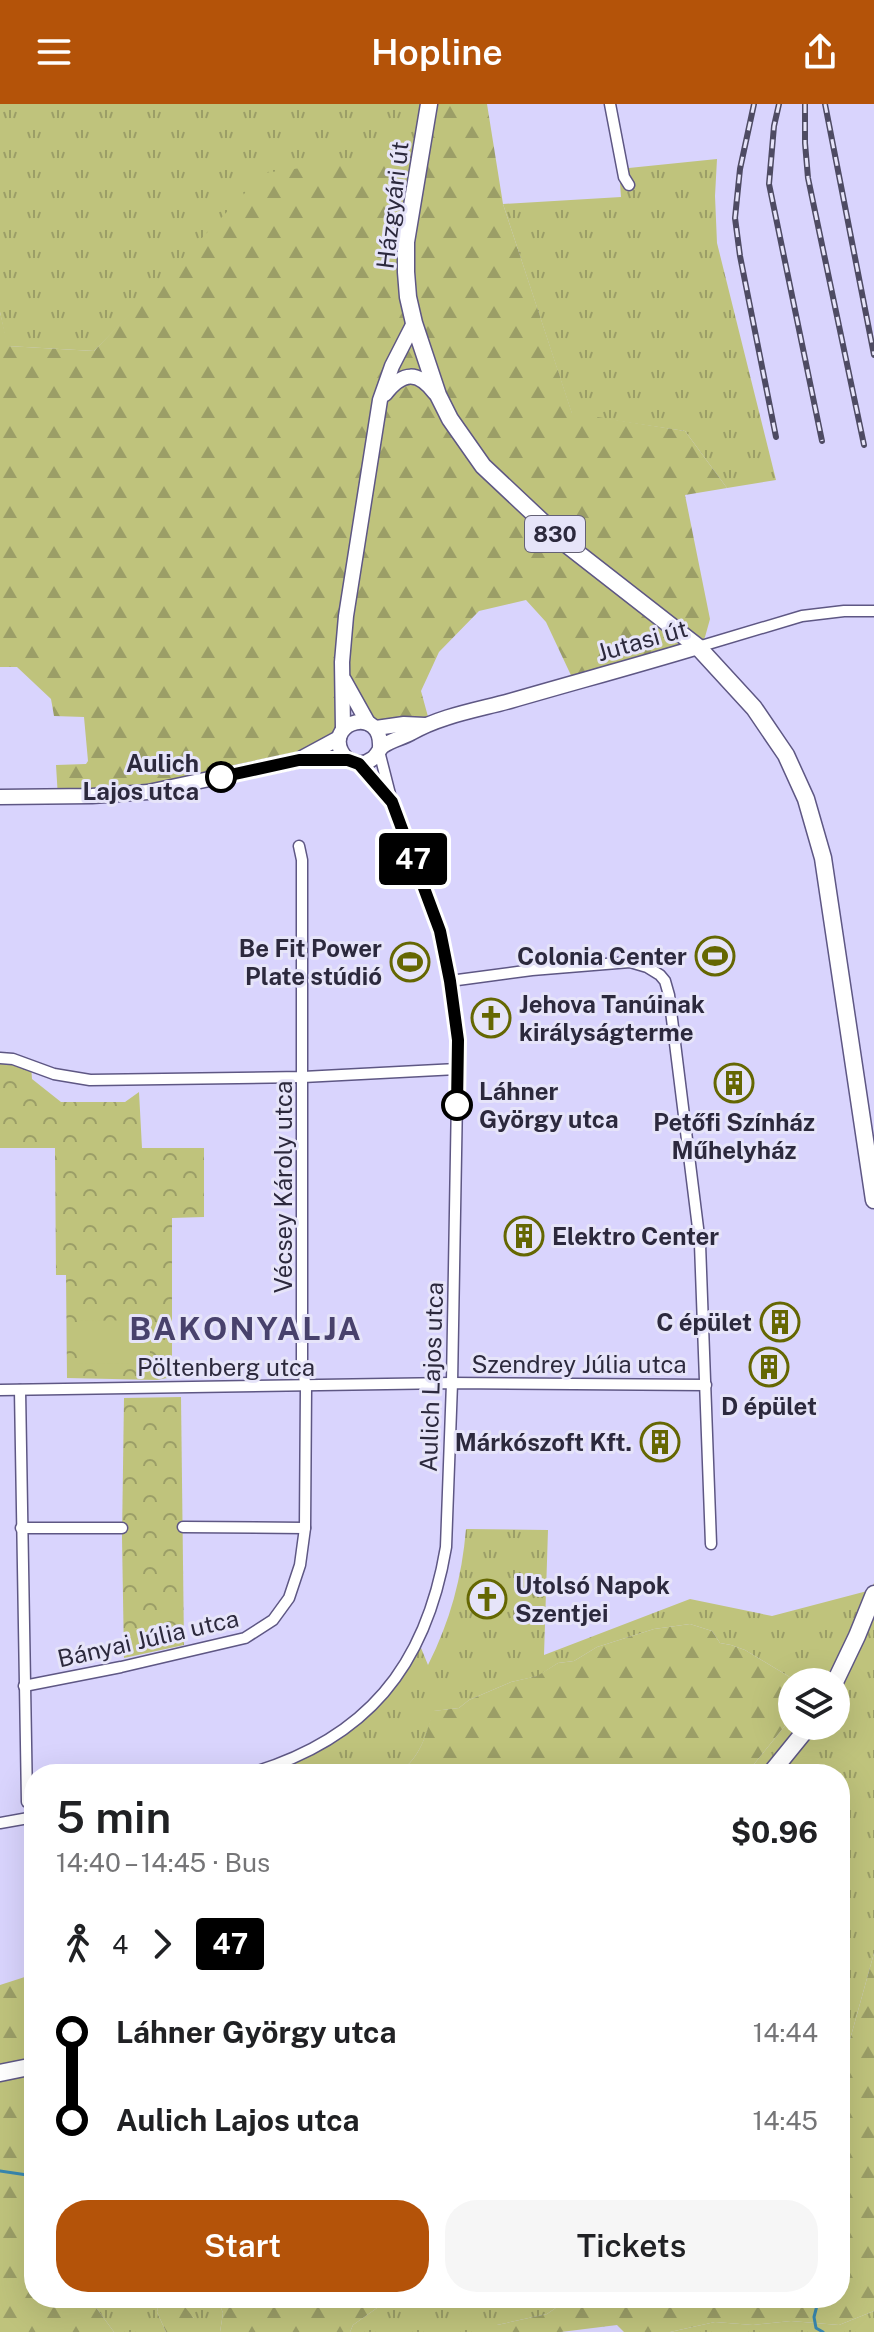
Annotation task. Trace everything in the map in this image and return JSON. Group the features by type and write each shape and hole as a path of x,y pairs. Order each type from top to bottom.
{"main road":[{"name":"Házgyári út","path":"414,323 408,297 406,242 429,104"},
{"name":"830","path":"414,323 438,395 450,419 483,466 566,544 698,647 754,708 773,734 800,784 823,858 874,1200"},
{"path":"842,1668 874,1594"},
{"path":"778,1764 798,1740"},
{"path":"0,2073 24,2068"}],"street":[{"path":"610,104 624,177 629,185"},
{"path":"354,762 341,750 346,616 380,400 392,366 414,323"},
{"path":"380,400 396,381 405,378 421,378 438,395"},
{"name":"Jutasi út","path":"0,797 148,792 299,760 371,760 380,749 425,725 819,613 874,611"},
{"path":"343,680 380,735 380,749"},
{"name":"Jutasi út","path":"299,760 353,723 372,726 425,725"},
{"name":"Aulich Lajos utca","path":"275,1764 330,1739 388,1689 416,1648 435,1597 446,1547 458,1040 440,931 392,802 380,749"},
{"name":"Aulich Lajos utca","path":"354,762 392,802"},
{"name":"Vécsey Károly utca","path":"299,846 302,860 305,1528"},
{"path":"450,981 630,962 654,971 665,981 700,1244 711,1544"},
{"path":"0,1058 13,1059 54,1074 90,1080 303,1077 457,1069"},
{"name":"Szendrey Júlia utca","path":"452,1383 706,1385"},
{"name":"Pöltenberg utca","path":"0,1390 452,1383"},
{"path":"20,1390 26,1764"},
{"path":"183,1527 305,1528"},
{"path":"21,1528 122,1528"},
{"name":"Bányai Júlia utca","path":"24,1686 234,1642 254,1633 278,1615 289,1598 300,1565 305,1528"},
{"path":"0,1823 24,1819"}],"green space":[{"path":"0,104 430,104 419,152 159,285 94,351 7,346 0,312"},
{"path":"430,104 487,104 503,204 572,413 685,431 727,488 685,495 710,619 705,637 696,650 576,686 546,622 526,600 479,611 439,652 421,691 430,724 376,727 347,685 342,729 288,764 147,794 58,798 56,765 86,764 88,761 84,717 54,716 51,699 17,667 0,667 0,312 8,346 94,351 264,173 419,152"},
{"path":"717,159 717,243 776,480 727,488 685,431 572,414 503,204 621,197 619,169"},
{"path":"0,1058 31,1065 32,1079 61,1102 125,1102 139,1092 142,1148 204,1148 204,1217 172,1218 172,1377 157,1380 67,1378 66,1275 56,1275 55,1148 0,1148"},
{"path":"150,1320 150,1363 77,1364 77,1321"},
{"path":"181,1397 184,1645 124,1658 124,1398"},
{"path":"466,1529 548,1530 544,1655 690,1599 772,1616 871,1590 874,1583 874,1953 850,2040 850,1764 754,1764 778,1734 778,1740 850,1740 850,1668 778,1670 745,1650 720,1643 712,1631 690,1624 654,1629 597,1647 574,1661 558,1663 538,1676 511,1682 469,1700 459,1708 434,1711 418,1752 409,1764 280,1764 368,1710 419,1643 428,1665 454,1599"},
{"path":"690,1624 712,1631 720,1643 745,1650 778,1670 778,1734 754,1764 409,1764 418,1752 433,1711 459,1708 469,1700 511,1682 537,1676 558,1663 574,1661 597,1647 654,1629"},
{"path":"874,1953 874,2311 839,2325 791,2321 753,2325 715,2322 670,2332 624,2332 617,2325 561,2332 497,2332 497,2325 547,2314 556,2308 850,2308 850,2040"},
{"path":"24,1977 24,2308 96,2308 114,2332 0,2332 0,1985"},
{"path":"96,2308 158,2308 166,2332 114,2332"},
{"path":"158,2308 186,2308 194,2318 194,2332 166,2332"},
{"path":"183,2308 221,2308 220,2332 194,2332 194,2318"},
{"path":"221,2308 377,2308 353,2325 350,2332 220,2332"},
{"path":"377,2308 556,2308 547,2314 497,2325 497,2332 350,2332 353,2325"},
{"path":"874,2311 874,2332 670,2332 715,2322 753,2325 791,2321 839,2325"}],"waterway":[{"path":"0,2171 24,2175"},
{"path":"816,2308 816,2328 823,2332"}],"railway":[{"path":"754,104 740,169 735,218 776,437"},
{"path":"779,104 769,184 822,441"},
{"path":"805,104 808,178 864,445"},
{"path":"825,104 874,355"}],"bus line":[{"name":"47","path":"221,777 299,760 348,760 359,764 392,802 440,931 458,1040 457,1105"}],"place":[{"name":"Aulich Lajos utca","path":"221,777"},
{"name":"Colonia Center","path":"715,956"},
{"name":"Be Fit Power Plate stúdió","path":"410,962"},
{"name":"Jehova Tanúinak királyságterme","path":"491,1018"},
{"name":"Petőfi Színház Műhelyház","path":"734,1083"},
{"name":"Láhner György utca","path":"457,1105"},
{"name":"Elektro Center","path":"524,1236"},
{"name":"C épület","path":"780,1322"},
{"name":"D épület","path":"769,1367"},
{"name":"Márkószoft Kft.","path":"660,1442"},
{"name":"Utolsó Napok Szentjei","path":"487,1599"}],"district":[{"name":"BAKONYALJA","path":"246,1328"}]}
